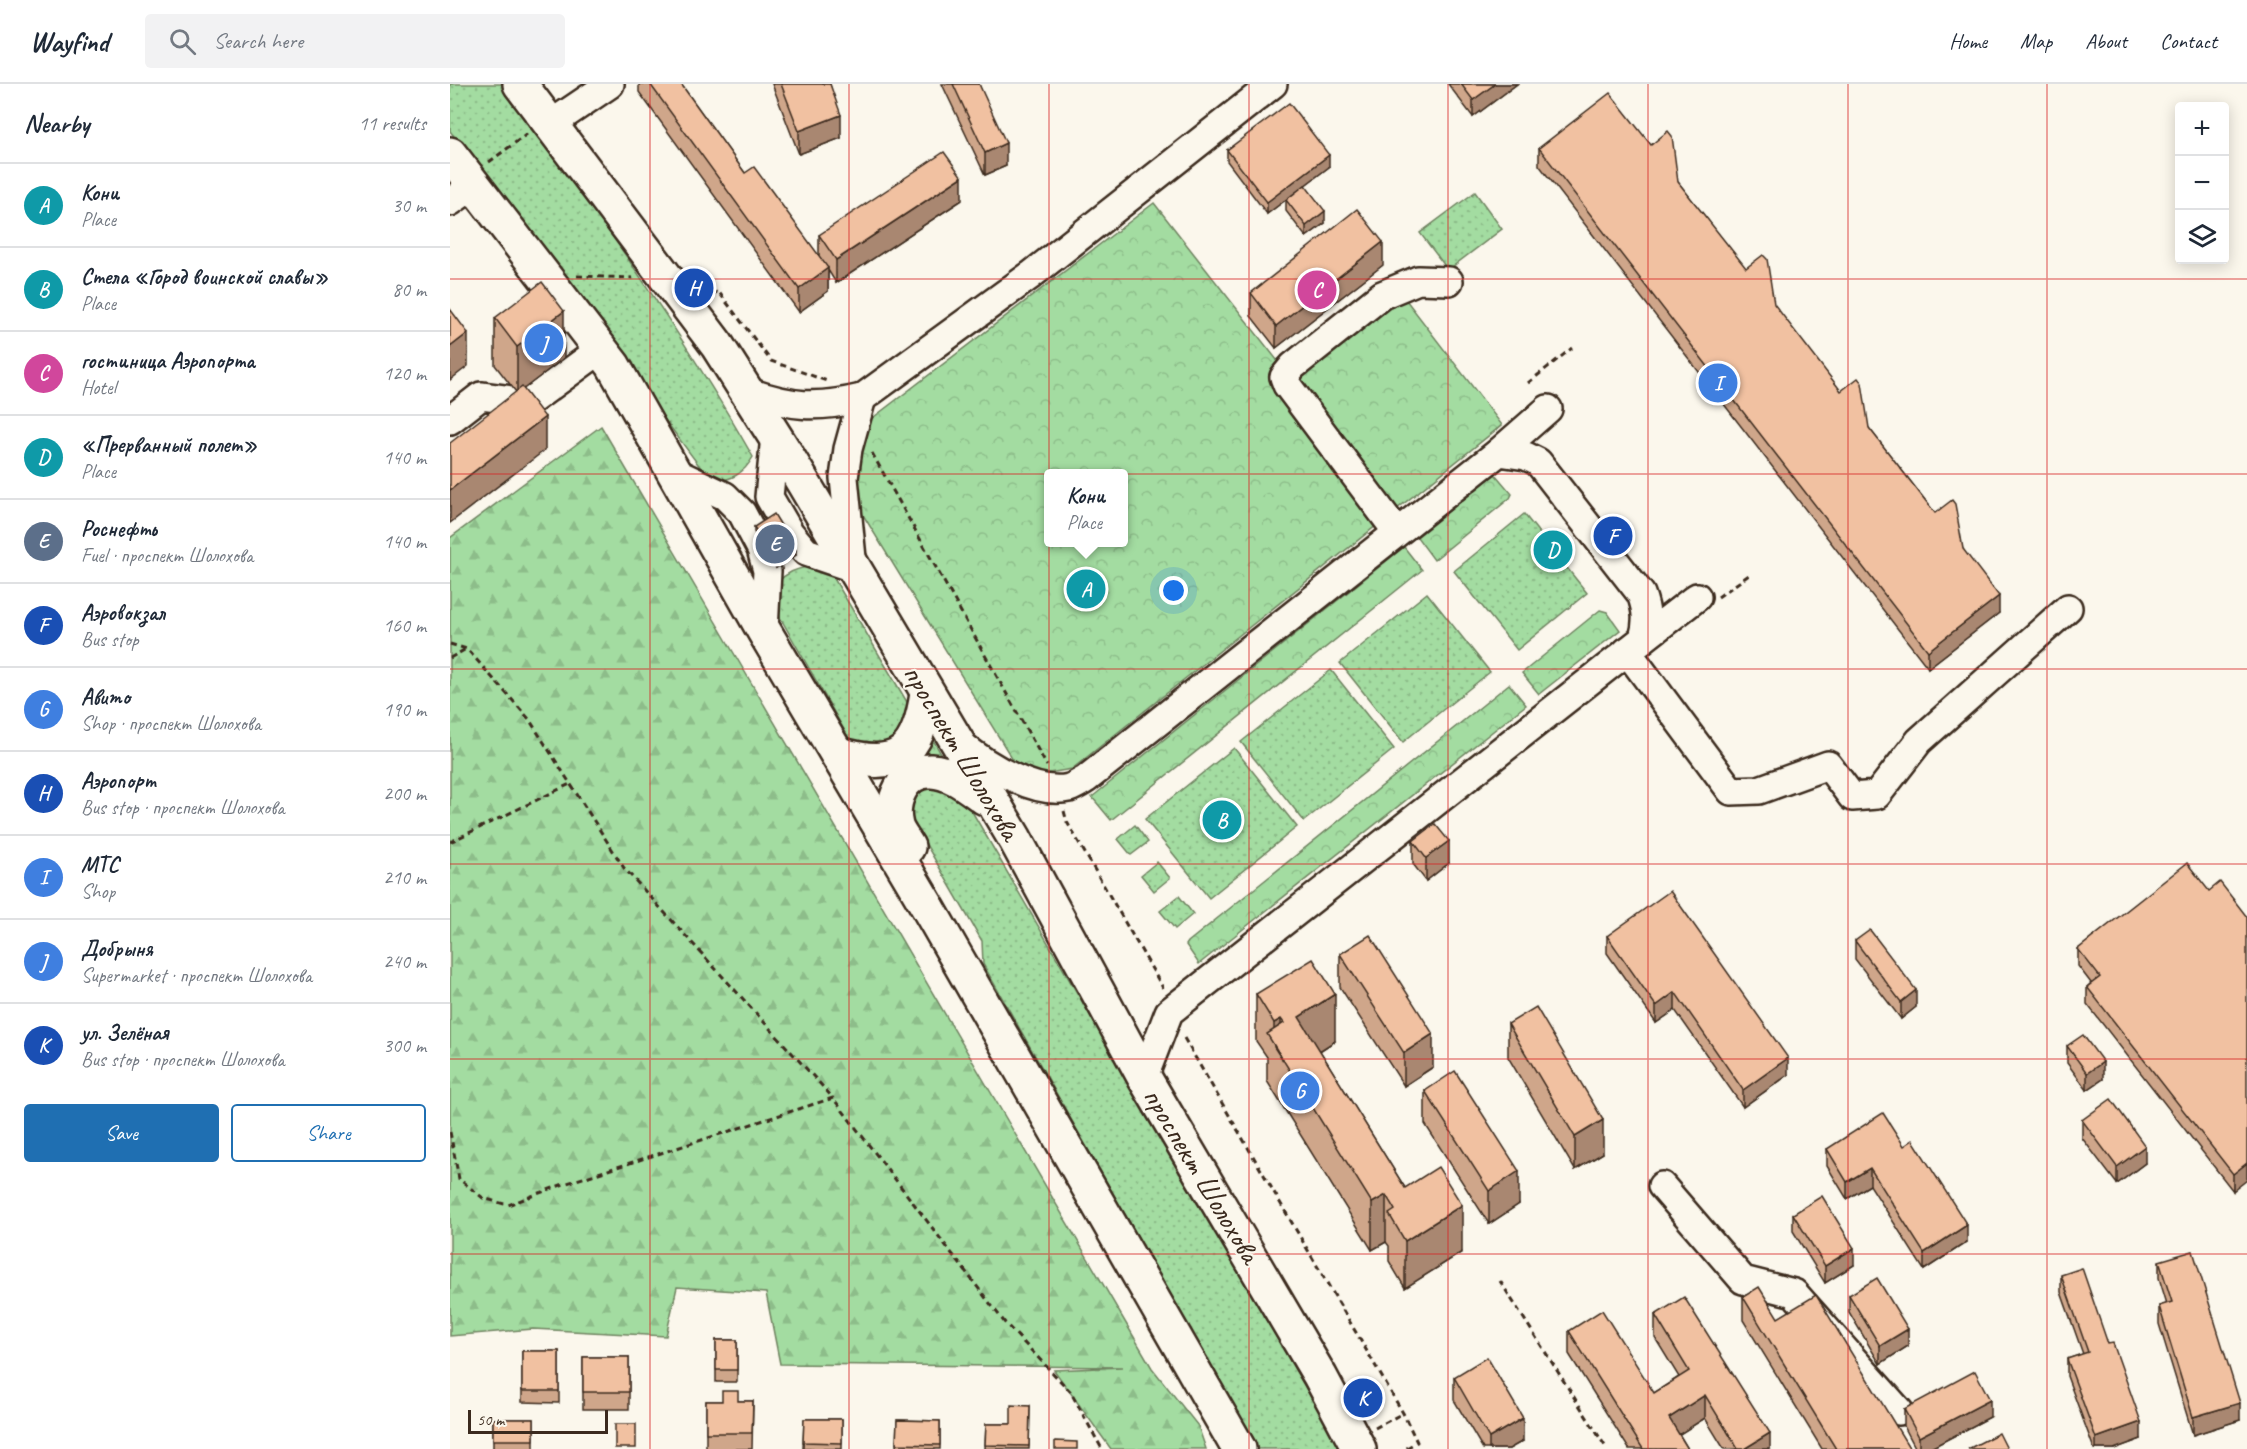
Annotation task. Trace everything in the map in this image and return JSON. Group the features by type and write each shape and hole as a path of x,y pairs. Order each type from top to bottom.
{"main road":[{"name":"проспект Шолохова","path":"520,84 717,345 775,436 991,803 1015,839 1144,1077 1320,1376 1356,1444"},
{"path":"461,180 542,274 613,365 764,631 839,754 927,906 1232,1443"},
{"path":"839,754 864,761 884,761 902,756 915,740 923,721 927,694"},
{"path":"927,906 927,884 896,827 895,798 910,776 929,771 956,777 991,803"}],"street":[{"path":"548,121 610,84"},
{"path":"746,391 791,405 853,408 1032,275 1273,84"},
{"path":"1397,532 1287,385 1284,377 1293,366 1382,295 1418,280 1449,281"},
{"path":"450,420 481,396 529,402 600,350"},
{"path":"853,408 844,478 853,568"},
{"path":"953,738 985,764 1027,782 1070,788 1086,779 1499,452 1548,409"},
{"path":"1499,452 1526,456 1538,462 1635,586 1646,609 1647,625 1635,645"},
{"path":"1144,1077 1169,1012 1635,645 1706,599"},
{"path":"1635,645 1731,791 1759,790 1828,765 1852,797 1877,795 1919,741 2068,608"},
{"path":"1662,1186 1743,1280 1794,1293 1899,1411"}],"path":[{"path":"461,180 548,121"},
{"path":"542,274 667,280"},
{"path":"718,291 771,361 830,382 853,408 1059,788 1067,822 1163,986 1169,1012 1403,1413 1417,1442 1405,1449"},
{"path":"1528,383 1572,348"},
{"path":"1706,599 1749,575"},
{"path":"450,644 467,649 530,719 624,868 833,1098 1005,1323 1070,1391 1102,1449"},
{"path":"450,658 467,649"},
{"path":"450,842 570,784"},
{"path":"450,1132 459,1179 483,1198 508,1205 561,1185 833,1098"},
{"path":"1500,1281 1607,1449"},
{"path":"1356,1444 1403,1413"}],"green space":[{"path":"450,84 503,84 634,267 725,409 753,457 741,472 731,478 712,483 450,131"},
{"path":"1475,192 1502,229 1448,270 1420,233"},
{"path":"1154,203 1277,360 1390,279 1502,425 1072,769 1043,774 1014,762 857,505 854,454 859,436 870,420"},
{"path":"601,426 1152,1368 1198,1426 1206,1449 1111,1449 1054,1370 1122,1367 780,1364 766,1293 677,1287 666,1336 533,1329 450,1336 450,538"},
{"path":"1495,474 1512,494 1510,498 1434,560 1417,537"},
{"path":"1524,514 1587,593 1517,650 1454,571"},
{"path":"1404,547 1422,570 1111,820 1092,797"},
{"path":"826,565 907,702 903,729 888,742 868,747 850,740 769,598 778,582 785,576 799,569"},
{"path":"1427,593 1490,672 1403,742 1340,663"},
{"path":"1600,610 1607,612 1620,630 1539,694 1522,673"},
{"path":"1331,670 1394,749 1304,821 1241,742"},
{"path":"1509,684 1526,705 1199,964 1186,945 1188,942"},
{"path":"928,731 949,768 913,755"},
{"path":"1234,748 1297,827 1209,898 1145,819"},
{"path":"926,784 961,795 970,808 1341,1449 1258,1449 983,964 982,941 909,815 913,789"},
{"path":"1135,825 1148,842 1131,855 1118,839"},
{"path":"1157,862 1170,878 1154,891 1141,875"},
{"path":"1179,896 1193,914 1175,929 1160,911"}],"building":[{"path":"650,84 681,84 745,173 754,167 828,268 799,289"},
{"path":"781,84 830,84 841,115 799,131"},
{"path":"953,84 979,84 1006,143 985,153"},
{"path":"1461,84 1495,84 1473,100"},
{"path":"1610,93 1651,145 1668,131 1672,136 1678,182 1746,268 1763,255 1767,259 1774,304 1841,391 1858,378 1862,383 1869,428 1935,513 1952,500 1955,504 1963,549 1999,596 1928,651 1539,148"},
{"path":"1289,103 1329,155 1267,202 1227,150"},
{"path":"944,152 962,177 836,260 819,235"},
{"path":"1305,185 1325,211 1306,226 1286,200"},
{"path":"1357,209 1383,242 1276,326 1251,293"},
{"path":"542,282 564,311 517,347 495,318"},
{"path":"450,309 468,333 450,347"},
{"path":"522,387 545,417 450,490 450,443"},
{"path":"774,514 796,550 776,562 754,527"},
{"path":"1435,824 1449,841 1426,858 1413,841"},
{"path":"2187,863 2209,891 2220,882 2247,917 2247,1163 2233,1174 2087,987 2100,977 2078,949"},
{"path":"1670,891 1788,1058 1743,1090 1675,992 1656,1006 1607,936"},
{"path":"1870,930 1916,990 1901,1002 1855,941"},
{"path":"1370,935 1433,1034 1404,1053 1340,954"},
{"path":"1313,959 1335,994 1299,1017 1405,1188 1438,1167 1462,1205 1405,1241 1389,1214 1395,1210 1386,1195 1372,1203 1267,1034 1284,1023 1281,1019 1274,1023 1256,994"},
{"path":"1536,1007 1603,1120 1575,1137 1508,1024"},
{"path":"2083,1035 2103,1062 2087,1073 2067,1046"},
{"path":"1455,1071 1519,1171 1489,1191 1425,1091"},
{"path":"2111,1099 2145,1146 2117,1167 2082,1120"},
{"path":"1883,1113 1904,1146 1913,1140 1967,1225 1924,1253 1870,1168 1847,1182 1827,1149"},
{"path":"1822,1196 1854,1248 1825,1266 1793,1214"},
{"path":"2193,1251 2240,1403 2193,1417 2159,1306 2172,1302 2159,1261"},
{"path":"2082,1268 2108,1344 2113,1343 2141,1422 2096,1438 2067,1359 2088,1352 2061,1275"},
{"path":"1877,1278 1908,1329 1880,1346 1849,1295"},
{"path":"1759,1287 1778,1318 1816,1295 1910,1449 1836,1449 1743,1297"},
{"path":"1684,1297 1770,1433 1744,1449 1738,1449 1705,1395 1669,1418 1688,1449 1643,1449 1569,1331 1602,1310 1654,1393 1689,1371 1655,1315"},
{"path":"716,1340 737,1340 737,1370 716,1370"},
{"path":"522,1351 559,1351 559,1391 522,1391"},
{"path":"583,1357 629,1357 629,1392 583,1392"},
{"path":"1487,1357 1523,1418 1489,1438 1454,1377"},
{"path":"1975,1371 1990,1400 1919,1437 1904,1409"},
{"path":"722,1391 738,1391 738,1401 753,1401 752,1433 706,1433 706,1401 722,1401"},
{"path":"1011,1405 1030,1406 1029,1446 985,1445 986,1424 1011,1424"},
{"path":"493,1419 534,1419 534,1440 493,1440"},
{"path":"804,1419 842,1419 842,1443 803,1442"},
{"path":"897,1420 940,1421 940,1445 896,1444"},
{"path":"615,1424 636,1424 636,1448 615,1448"},
{"path":"1999,1433 2007,1449 1968,1449"},
{"path":"1055,1441 1077,1442 1077,1449 1055,1449"}],"place":[{"name":"Аэропорт","path":"694,288"},
{"name":"гостиница Аэропорта","path":"1317,290"},
{"name":"Добрыня","path":"544,343"},
{"name":"МТС","path":"1718,383"},
{"name":"Аэровокзал","path":"1613,536"},
{"name":"Роснефть","path":"775,544"},
{"name":"«Пpepвaнный пoлeт»","path":"1553,550"},
{"name":"Кони","path":"1086,589"},
{"name":"Стела «Город воинской славы»","path":"1222,820"},
{"name":"Авито","path":"1300,1091"},
{"name":"ул. Зелёная","path":"1363,1398"}]}
